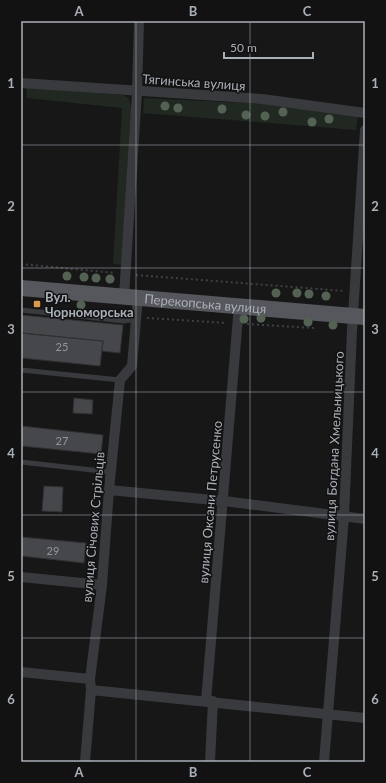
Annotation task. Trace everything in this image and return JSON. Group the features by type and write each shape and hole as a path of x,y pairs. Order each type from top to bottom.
{"main road":[{"name":"Перекопська вулиця","path":"21,288 359,316"}],"street":[{"path":"120,380 132,366 136,319 126,274 137,92 139,21"},
{"name":"Тягинська вулиця","path":"21,83 262,100 365,113"},
{"name":"вулиця Богдана Хмельницького","path":"324,762 359,316 355,292 365,130"},
{"name":"вулиця Оксани Петрусенко","path":"210,762 210,701 239,305"},
{"name":"вулиця Січових Стрільців","path":"85,762 91,690 90,679 102,585 110,472 120,380"},
{"path":"109,490 224,501 365,519"},
{"path":"21,577 102,585"},
{"path":"21,672 90,679"},
{"path":"91,690 365,718"}],"lane":[{"path":"21,310 124,321 136,319"},
{"path":"21,370 120,380"},
{"path":"21,462 110,472"}],"path":[{"path":"21,264 355,292"},
{"path":"136,319 142,318 322,328"}],"shaded area":[{"path":"26,87 122,95 129,98 131,107 122,265 113,264 122,108 27,98"},
{"path":"144,98 264,104 358,116 356,130 143,113"}],"building":[{"path":"21,315 123,325 120,353 102,351 103,341 21,333"},
{"path":"21,333 103,341 100,366 21,358"},
{"path":"74,398 93,400 92,414 73,413"},
{"path":"21,426 103,435 101,454 21,446"},
{"path":"44,486 63,487 62,512 42,511"},
{"path":"21,537 86,543 84,563 21,556"}],"place":[{"name":"Вул. Чорноморська","path":"37,304"}]}
